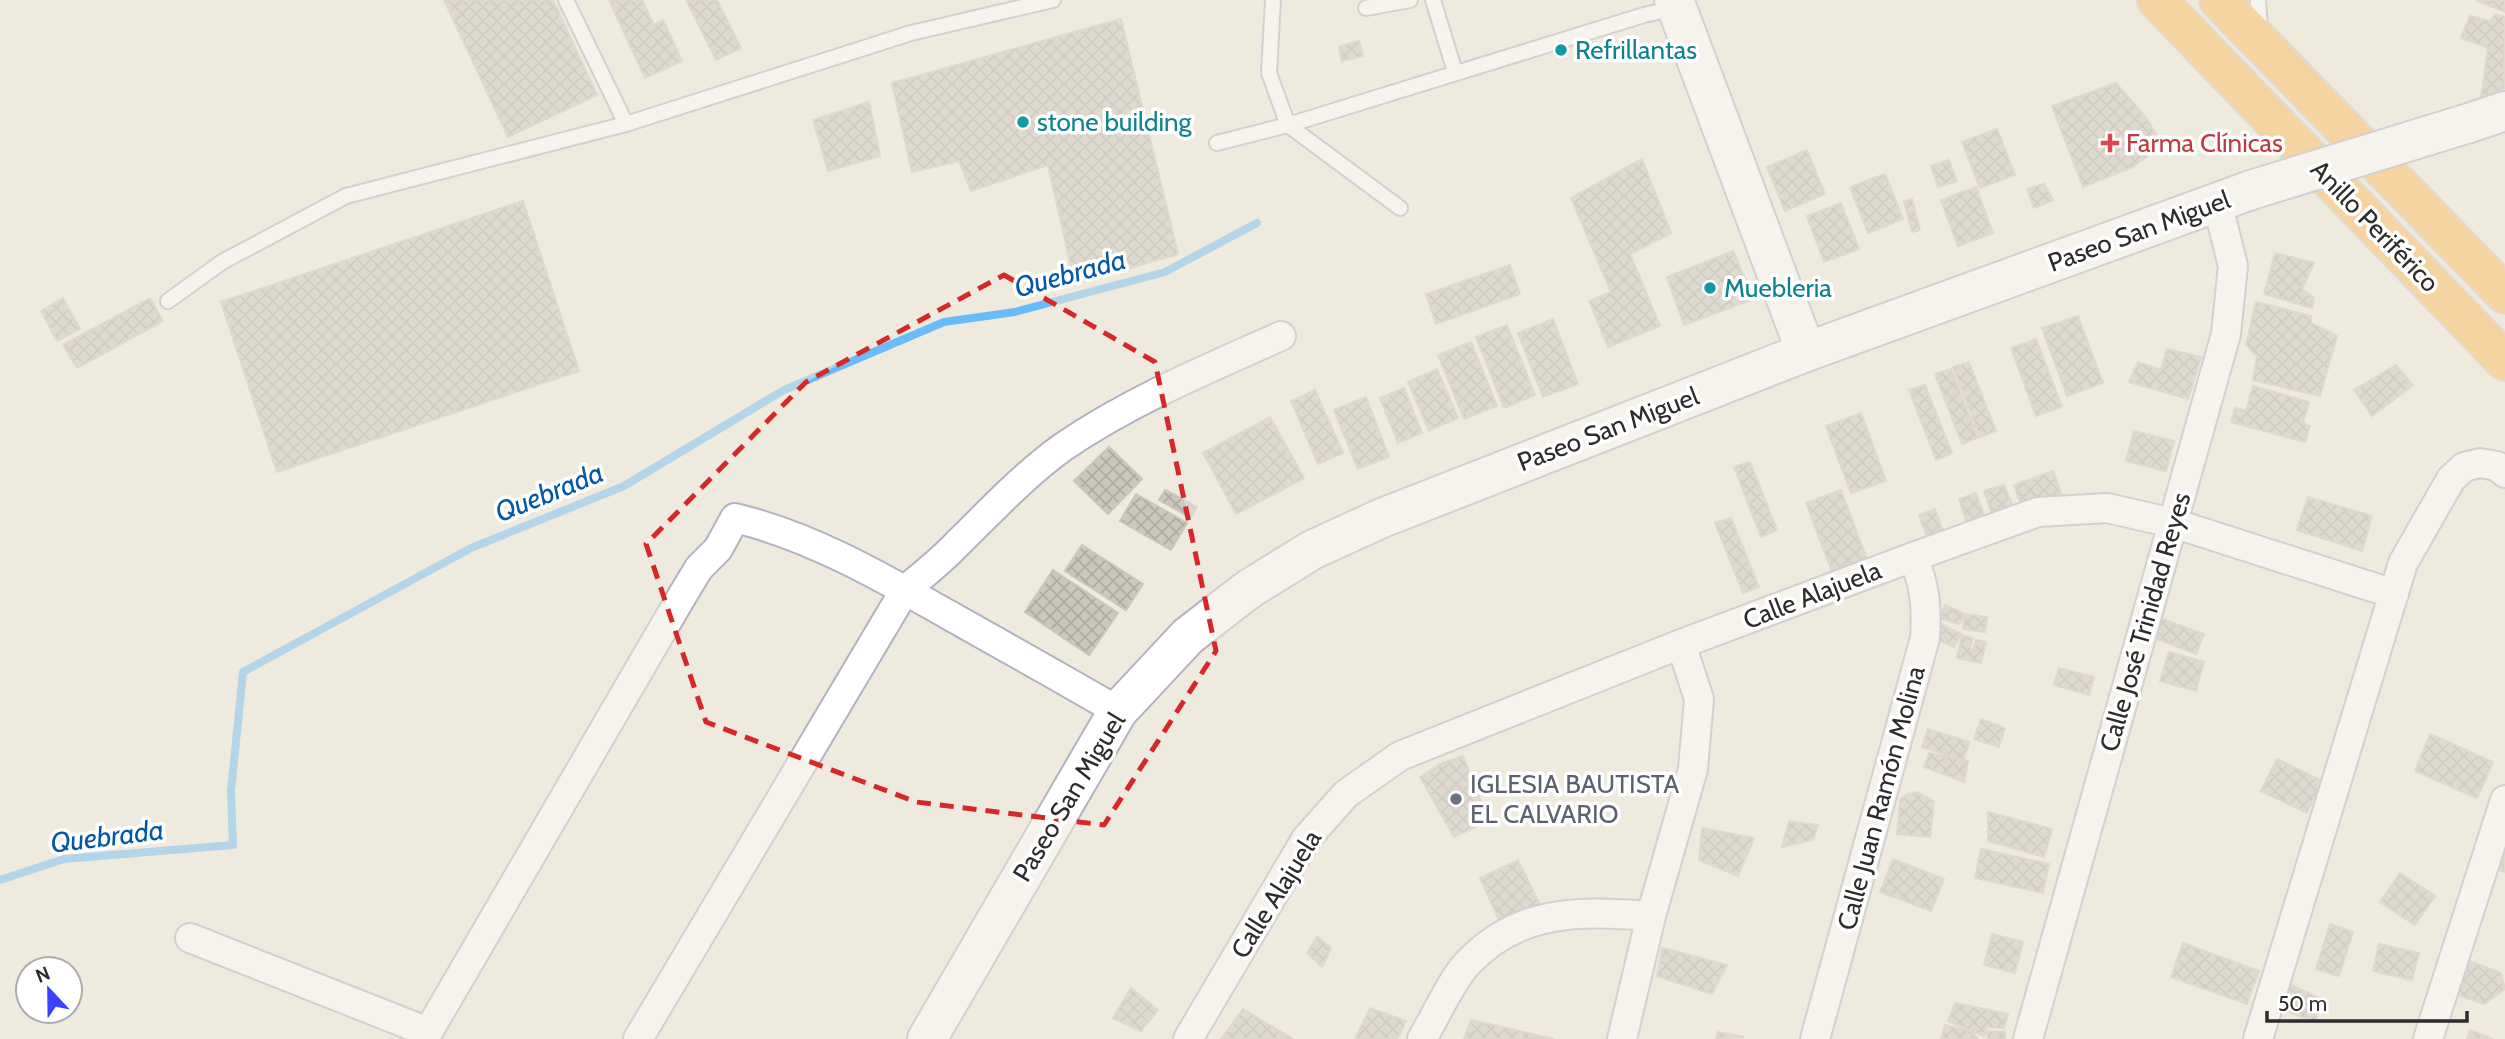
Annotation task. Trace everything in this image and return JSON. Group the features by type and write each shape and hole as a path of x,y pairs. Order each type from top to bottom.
{"highway":[{"name":"Anillo Periférico","path":"2157,0 2505,361"},
{"name":"Anillo Periférico","path":"2220,0 2505,294"}],"street":[{"path":"1675,4 1806,352"},
{"name":"Paseo San Miguel","path":"927,1039 1118,711 1188,636 1248,589 1312,550 1382,518 1806,352 2234,196 2495,111"},
{"name":"Calle José Trinidad Reyes","path":"2028,1039 2226,334 2233,266 2234,196"},
{"path":"638,1039 905,590 954,547 1005,496 1062,448 1120,412 1163,390 1281,336"},
{"path":"2258,1039 2403,563 2451,480 2464,467 2480,463 2497,466 2505,473"},
{"name":"Calle Alajuela","path":"1188,1039 1306,839 1346,794 1400,756 1681,644 1913,557 2038,512 2107,508 2173,523 2394,594"},
{"path":"190,938 426,1035 687,587 699,568 718,549 734,518 763,525 818,547 905,590 1118,711"},
{"name":"Calle Juan Ramón Molina","path":"1815,1039 1925,638 1927,613 1923,583 1913,557"},
{"path":"1622,1039 1651,916 1693,769 1699,699 1681,644"},
{"path":"2428,1039 2505,800"},
{"path":"1422,1039 1465,966 1491,943 1523,925 1557,915 1589,912 1651,916"}],"lane":[{"path":"566,0 626,124"},
{"path":"168,301 222,262 346,196 626,124 911,33 1053,0"},
{"path":"1273,0 1269,73 1288,125 1400,208"},
{"path":"1366,8 1410,0"},
{"path":"1433,0 1455,72"},
{"path":"2259,0 2260,42"},
{"path":"1217,143 1288,125 1675,4"}],"highlighted area":[{"path":"1004,275 1155,362 1216,651 1104,825 916,802 706,722 646,544 806,382"}],"building":[{"path":"444,0 553,0 597,95 508,137"},
{"path":"609,0 642,0 654,25 663,20 682,61 645,78"},
{"path":"686,0 717,0 741,48 716,60"},
{"path":"2476,0 2505,0 2505,12"},
{"path":"2495,15 2505,17 2504,88 2481,98 2488,48 2461,38 2470,16 2490,21"},
{"name":"stone building","path":"1121,19 1178,254 1075,284 1048,165 971,191 959,161 912,172 892,83"},
{"path":"1359,41 1363,56 1342,61 1339,47"},
{"name":"Farma Clínicas","path":"2116,83 2145,116 2156,134 2153,151 2133,167 2083,187 2052,106"},
{"path":"869,102 880,156 828,171 813,120"},
{"path":"1997,129 2015,175 1980,188 1962,142"},
{"path":"1807,150 1825,194 1785,211 1767,167"},
{"path":"1642,159 1671,233 1630,254 1660,326 1608,347 1589,301 1611,292 1571,198"},
{"path":"1949,160 1957,181 1938,187 1931,166"},
{"path":"1885,174 1903,219 1868,233 1850,187"},
{"path":"2044,184 2053,200 2034,208 2027,189"},
{"path":"1976,187 1993,233 1958,246 1941,200"},
{"path":"1912,199 1920,230 1912,232 1904,201"},
{"path":"523,201 579,371 277,472 221,302"},
{"path":"1841,203 1859,249 1824,262 1807,216"},
{"name":"Muebleria","path":"1733,251 1754,299 1684,325 1667,277"},
{"path":"2275,253 2314,263 2302,289 2314,298 2312,308 2264,294"},
{"path":"1510,265 1520,294 1436,324 1426,294"},
{"path":"63,298 80,329 57,341 41,311"},
{"path":"150,298 163,321 77,368 63,345"},
{"path":"2256,302 2311,316 2311,323 2337,336 2320,396 2253,380 2257,356 2246,345"},
{"path":"2078,316 2103,383 2067,396 2042,328"},
{"path":"1553,319 1578,384 1543,397 1518,333"},
{"path":"1507,325 1535,395 1504,408 1476,337"},
{"path":"2036,339 2062,407 2036,416 2011,348"},
{"path":"1471,342 1497,406 1464,419 1438,355"},
{"path":"2167,349 2201,357 2188,399 2129,382 2138,362 2161,370"},
{"path":"1969,362 1996,431 1980,437 1953,367"},
{"path":"2396,365 2413,385 2372,416 2354,390"},
{"path":"1437,369 1458,418 1429,431 1408,382"},
{"path":"1951,369 1978,438 1962,444 1935,374"},
{"path":"1925,385 1952,453 1936,460 1909,390"},
{"path":"2253,386 2309,402 2303,423 2310,426 2305,442 2231,422 2235,408 2246,411"},
{"path":"1404,388 1422,433 1398,443 1380,398"},
{"path":"1315,390 1343,453 1318,464 1291,401"},
{"path":"1366,397 1389,457 1358,469 1334,410"},
{"path":"1861,413 1886,481 1851,493 1826,426"},
{"path":"1270,417 1304,478 1236,514 1203,453"},
{"path":"2134,431 2174,441 2166,471 2126,461"},
{"path":"1109,447 1142,479 1108,514 1074,481"},
{"path":"1750,462 1777,530 1761,537 1734,467"},
{"path":"2053,471 2063,498 2024,513 2014,485"},
{"path":"2004,485 2015,511 1993,518 1984,491"},
{"path":"1165,490 1197,507 1191,518 1159,500"},
{"path":"1841,490 1868,562 1833,574 1806,503"},
{"path":"1976,493 1987,525 1969,530 1959,499"},
{"path":"1136,494 1187,523 1171,550 1120,521"},
{"path":"2308,497 2372,516 2362,551 2297,530"},
{"path":"1935,509 1946,539 1930,544 1919,515"},
{"path":"1731,518 1759,587 1743,593 1715,523"},
{"path":"1082,545 1143,584 1126,610 1065,571"},
{"path":"1053,570 1118,613 1089,655 1025,612"},
{"path":"1945,605 1965,614 1959,624 1940,618"},
{"path":"1965,614 1987,617 1985,632 1963,629"},
{"path":"2162,619 2204,634 2196,654 2154,638"},
{"path":"1941,624 1961,634 1954,647 1934,638"},
{"path":"1962,635 1973,638 1970,648 1973,651 1976,640 1986,642 1981,663 1957,658"},
{"path":"2169,652 2204,662 2196,691 2160,681"},
{"path":"2059,668 2094,677 2089,695 2054,685"},
{"path":"1981,719 2005,728 1999,747 1974,739"},
{"path":"1928,729 1969,742 1964,760 1922,747"},
{"path":"2430,734 2493,762 2477,798 2415,771"},
{"path":"1929,753 1968,761 1964,782 1924,767"},
{"name":"IGLESIA BAUTISTA EL CALVARIO","path":"1463,756 1489,821 1454,837 1420,777 1440,764"},
{"path":"2277,759 2322,781 2307,813 2261,791"},
{"path":"1917,792 1934,801 1930,837 1897,834 1900,800"},
{"path":"1988,812 2052,829 2044,857 1988,841"},
{"path":"1789,821 1818,825 1813,840 1782,847"},
{"path":"1702,828 1754,838 1738,876 1699,860"},
{"path":"2505,839 2505,872 2493,868"},
{"path":"1981,849 2049,864 2043,893 1975,878"},
{"path":"1893,859 1944,879 1931,911 1880,892"},
{"path":"1518,860 1540,905 1499,920 1480,878"},
{"path":"2400,873 2435,896 2415,925 2380,902"},
{"path":"2330,924 2353,932 2339,976 2316,969"},
{"path":"1992,934 2023,942 2015,973 1984,965"},
{"path":"1317,936 1331,948 1322,967 1307,953"},
{"path":"2183,943 2259,971 2247,1004 2171,977"},
{"path":"2379,944 2419,953 2412,980 2373,971"},
{"path":"1662,948 1727,965 1712,994 1657,976"},
{"path":"2467,960 2501,973 2505,989 2484,1004 2455,994"},
{"path":"2286,983 2317,997 2316,1022 2278,1008"},
{"path":"1131,988 1158,1010 1141,1031 1113,1018"},
{"path":"1955,1003 2008,1014 2004,1028 1986,1027 1984,1036 1948,1021"},
{"path":"1370,1008 1406,1021 1397,1039 1355,1039"},
{"path":"1243,1009 1293,1039 1221,1039"},
{"path":"1471,1020 1554,1039 1464,1039"},
{"path":"1945,1025 1970,1031 1978,1039 1941,1039"},
{"path":"2470,1030 2493,1039 2467,1039"},
{"path":"1986,1031 2005,1032 2005,1039 1988,1039"},
{"path":"1718,1032 1744,1037 1716,1039"}],"waterway":[{"name":"Quebrada","path":"0,880 64,859 233,845 231,791 243,672 471,548 624,486 784,390 944,322 1015,312 1165,272 1257,223"}],"place":[{"name":"Refrillantas","path":"1561,50"},
{"name":"stone building","path":"1023,122"},
{"name":"Farma Clínicas","path":"2110,143"},
{"name":"Muebleria","path":"1710,288"},
{"name":"IGLESIA BAUTISTA EL CALVARIO","path":"1456,799"}]}
